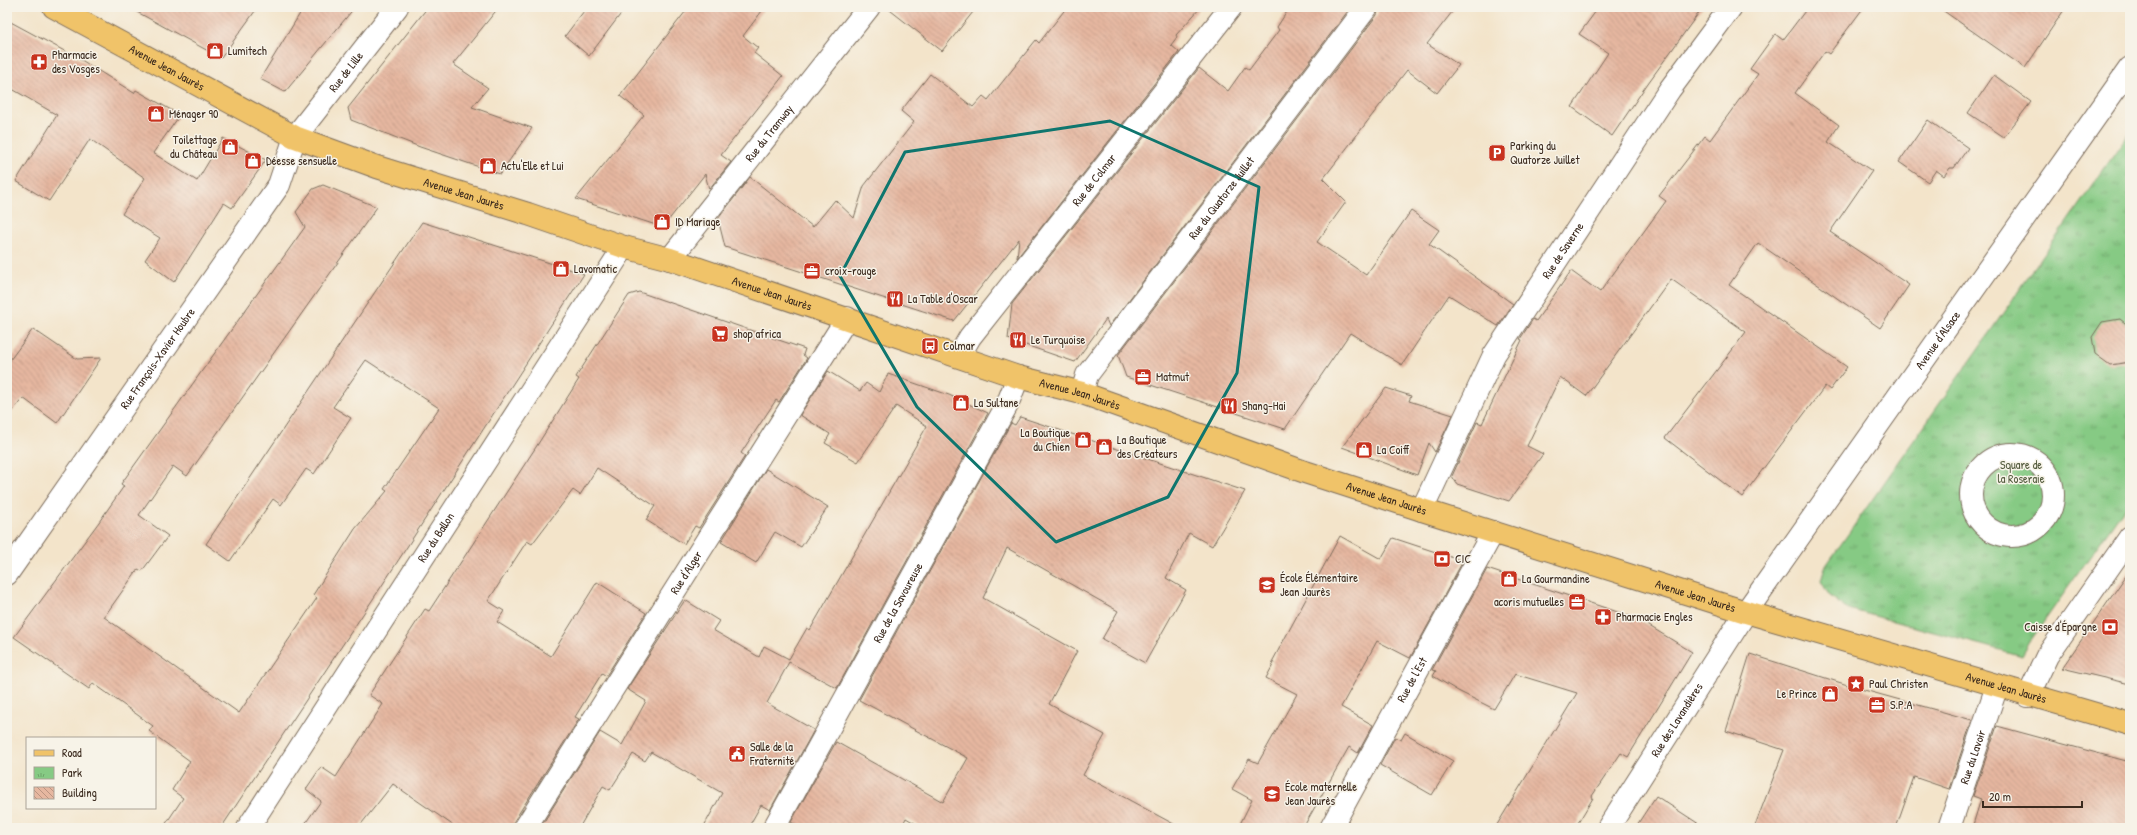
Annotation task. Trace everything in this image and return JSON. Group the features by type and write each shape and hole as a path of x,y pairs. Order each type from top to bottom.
{"main road":[{"name":"Avenue Jean Jaurès","path":"54,7 295,137 377,168 528,214 624,247 670,259 960,356 1018,377 1082,393 1305,472 1422,510 1746,612 2028,696 2130,724"}],"street":[{"name":"Rue de Lille","path":"295,137 398,7"},
{"name":"Rue du Tramway","path":"670,259 869,7"},
{"name":"Rue de Colmar","path":"960,356 970,337 1232,7"},
{"name":"Rue du Quatorze Juillet","path":"1082,393 1087,375 1367,7"},
{"name":"Rue de Saverne","path":"1422,510 1494,354 1670,89 1732,7"},
{"name":"Avenue d'Alsace","path":"1746,612 2130,68"},
{"name":"Rue François-Xavier Houbre","path":"7,574 279,185 295,137"},
{"name":"Rue du Ballon","path":"248,828 624,247"},
{"name":"Rue d'Alger","path":"525,828 847,318"},
{"name":"Rue de la Savoureuse","path":"774,828 1007,405 1018,377"},
{"name":"Rue de l'Est","path":"1331,828 1493,532"},
{"path":"2028,696 2047,656 2130,537"},
{"name":"Rue des Lavandières","path":"1608,828 1746,612"},
{"name":"Rue du Lavoir","path":"1949,828 1997,686"}],"highlighted area":[{"path":"1110,121 1259,187 1237,373 1168,497 1056,542 917,407 840,276 905,152"}],"green space":[{"name":"Square de la Roseraie","path":"2130,132 2130,500 2031,640 2022,656 1845,608 1829,595 1821,581 1825,567"}],"building":[{"path":"128,7 258,7 221,58"},
{"path":"304,7 355,7 285,92 260,79"},
{"path":"428,7 499,7 453,64 488,88 472,107 532,128 500,174 420,147 351,120 348,108"},
{"path":"587,7 626,7 589,56 565,36"},
{"path":"689,7 765,7 743,36 758,48 754,53 783,76 721,155 731,162 709,189 705,174 667,222 656,225 576,199 644,115 620,96"},
{"path":"886,7 977,7 942,51"},
{"path":"1067,7 1201,7 1176,35 1177,37 1171,45 1179,52 1017,258 1019,239 954,321 725,247 718,219 750,177 813,227 835,200 854,218 864,186 914,122 901,111 930,74 973,107 983,96 988,100 1036,40 1039,43"},
{"path":"1290,7 1351,7 1109,326 1106,319 1075,362 1008,339 1012,304 1199,68 1228,91 1245,67 1249,70 1279,30 1277,27"},
{"path":"1379,7 1456,7 1427,44 1459,65 1437,93 1407,70 1323,179 1346,202 1317,242 1366,275 1411,211 1439,230 1429,244 1513,304 1498,326 1449,295 1402,365 1350,333 1285,429 1126,377 1118,355 1377,15"},
{"path":"1599,7 1703,7 1612,136 1572,107 1608,53 1579,34"},
{"path":"1808,7 1864,7 1829,54 1825,51 1795,93 1839,125 1828,142 1872,171 1830,232 1909,285 1880,328 1758,243 1729,285 1847,367 1830,390 1825,386 1742,497 1665,438 1746,332 1671,279 1586,396 1560,377 1527,446 1543,454 1509,501 1457,484 1452,476 1477,422 1482,424 1522,340 1520,339 1533,319 1536,321 1571,271 1600,292 1666,201 1659,196 1705,136 1710,140 1758,74 1750,69 1775,34 1783,40"},
{"path":"1938,7 2066,7 2025,68"},
{"path":"7,20 83,61 134,93 136,90 180,115 153,153 197,181 223,138 266,160 232,208 224,203 174,282 145,260 160,238 122,214 145,178 90,139 49,201 16,181 57,115 7,86"},
{"path":"1994,75 2031,102 2004,137 1968,113"},
{"path":"1928,120 1968,148 1954,168 1950,168 1944,176 1936,170 1928,182 1899,162"},
{"path":"323,185 377,207 187,476 173,466 139,515 168,536 142,571 138,569 104,617 239,713 317,598 313,595 355,529 387,491 384,489 439,408 366,360 333,407 351,418 314,474 306,469 281,505 273,499 230,561 206,544 422,222 584,274 381,587 221,828 163,828 183,798 172,790 190,761 149,731 153,726 93,683 89,689 14,637 99,522 124,486 121,484 305,227 296,212 313,189"},
{"path":"639,292 805,349 803,355 807,358 779,402 776,400 741,453 745,456 699,528 695,526 684,544 646,520 655,506 597,468 580,495 573,490 532,544 527,541 488,601 504,611 497,622 551,656 597,582 646,613 606,676 602,673 575,717 579,719 514,821 513,828 457,828 393,784 358,828 302,828 321,801 306,789 321,767 336,777 383,704 369,695 425,609 429,611 536,447 579,379 576,377 629,295"},
{"path":"2120,319 2130,327 2130,362 2110,365 2095,354 2092,337 2102,322"},
{"path":"33,329 77,359 101,358 57,423 23,398 7,418 7,364"},
{"path":"828,371 860,391 866,383 879,392 888,374 949,395 988,413 837,688 789,662 767,703 814,730 770,810 761,805 748,828 703,828 722,793 651,752 645,761 633,754 610,790 603,786 579,828 540,828 600,732 622,745 646,701 627,689 685,600 719,621 713,630 759,657 764,646 789,659 807,628 810,630 927,426 896,406 858,462 825,443 830,434 800,415"},
{"path":"1386,388 1411,396 1409,401 1453,415 1435,452 1429,443 1417,475 1342,447"},
{"path":"1020,417 1245,491 1212,546 1189,533 1166,578 1186,590 1145,663 1102,639 1118,611 1007,548 983,598 1077,651 1049,704 1105,735 1083,775 1181,828 923,828 906,818 901,828 802,828 791,822 836,742 943,802 968,758 859,700 1011,423 1015,425"},
{"path":"766,469 828,507 801,547 775,532 756,563 721,542"},
{"path":"1340,536 1381,559 1393,538 1463,561 1410,658 1377,641 1341,707 1373,725 1358,753 1349,747 1303,828 1238,828 1252,800 1232,789 1249,759 1258,763 1297,694 1266,678 1274,663 1272,662"},
{"path":"1487,569 1636,618 1692,652 1628,757 1621,753 1592,796 1593,798 1575,828 1495,828 1577,693 1515,674 1494,709 1458,691 1433,676 1436,671 1432,670"},
{"name":"Caisse d'Épargne","path":"2130,570 2130,684 2062,668"},
{"path":"1750,654 1857,688 1972,720 1949,789 1914,777 1896,828 1754,828 1784,750 1726,731"},
{"path":"1997,726 2130,762 2130,828 1972,828 1981,799 1973,796"},
{"path":"1405,733 1453,761 1432,795 1380,765 1395,737 1401,740"},
{"path":"1656,796 1705,828 1635,828"}],"place":[{"name":"Lumitech","path":"215,51"},
{"name":"Pharmacie des Vosges","path":"39,62"},
{"name":"Ménager 90","path":"156,114"},
{"name":"Toilettage du Château","path":"230,147"},
{"name":"Parking du Quatorze Juillet","path":"1497,153"},
{"name":"Déesse sensuelle","path":"253,161"},
{"name":"Actu'Elle et Lui","path":"488,166"},
{"name":"ID Mariage","path":"662,222"},
{"name":"Lavomatic","path":"561,269"},
{"name":"croix-rouge","path":"812,271"},
{"name":"La Table d'Oscar","path":"895,299"},
{"name":"shop africa","path":"720,334"},
{"name":"Le Turquoise","path":"1018,340"},
{"name":"Colmar","path":"930,346"},
{"name":"Matmut","path":"1143,377"},
{"name":"La Sultane","path":"961,403"},
{"name":"Shang-Hai","path":"1229,406"},
{"name":"La Boutique du Chien","path":"1083,440"},
{"name":"La Boutique des Créateurs","path":"1104,447"},
{"name":"La Coiff","path":"1364,450"},
{"name":"CIC","path":"1442,559"},
{"name":"La Gourmandine","path":"1509,579"},
{"name":"École Élémentaire Jean Jaurès","path":"1267,585"},
{"name":"acoris mutuelles","path":"1577,602"},
{"name":"Pharmacie Engles","path":"1603,617"},
{"name":"Caisse d'Épargne","path":"2110,627"},
{"name":"Paul Christen","path":"1856,684"},
{"name":"Le Prince","path":"1830,694"},
{"name":"S.P.A","path":"1877,705"},
{"name":"Salle de la Fraternité","path":"737,754"},
{"name":"École maternelle Jean Jaurès","path":"1272,794"}]}
